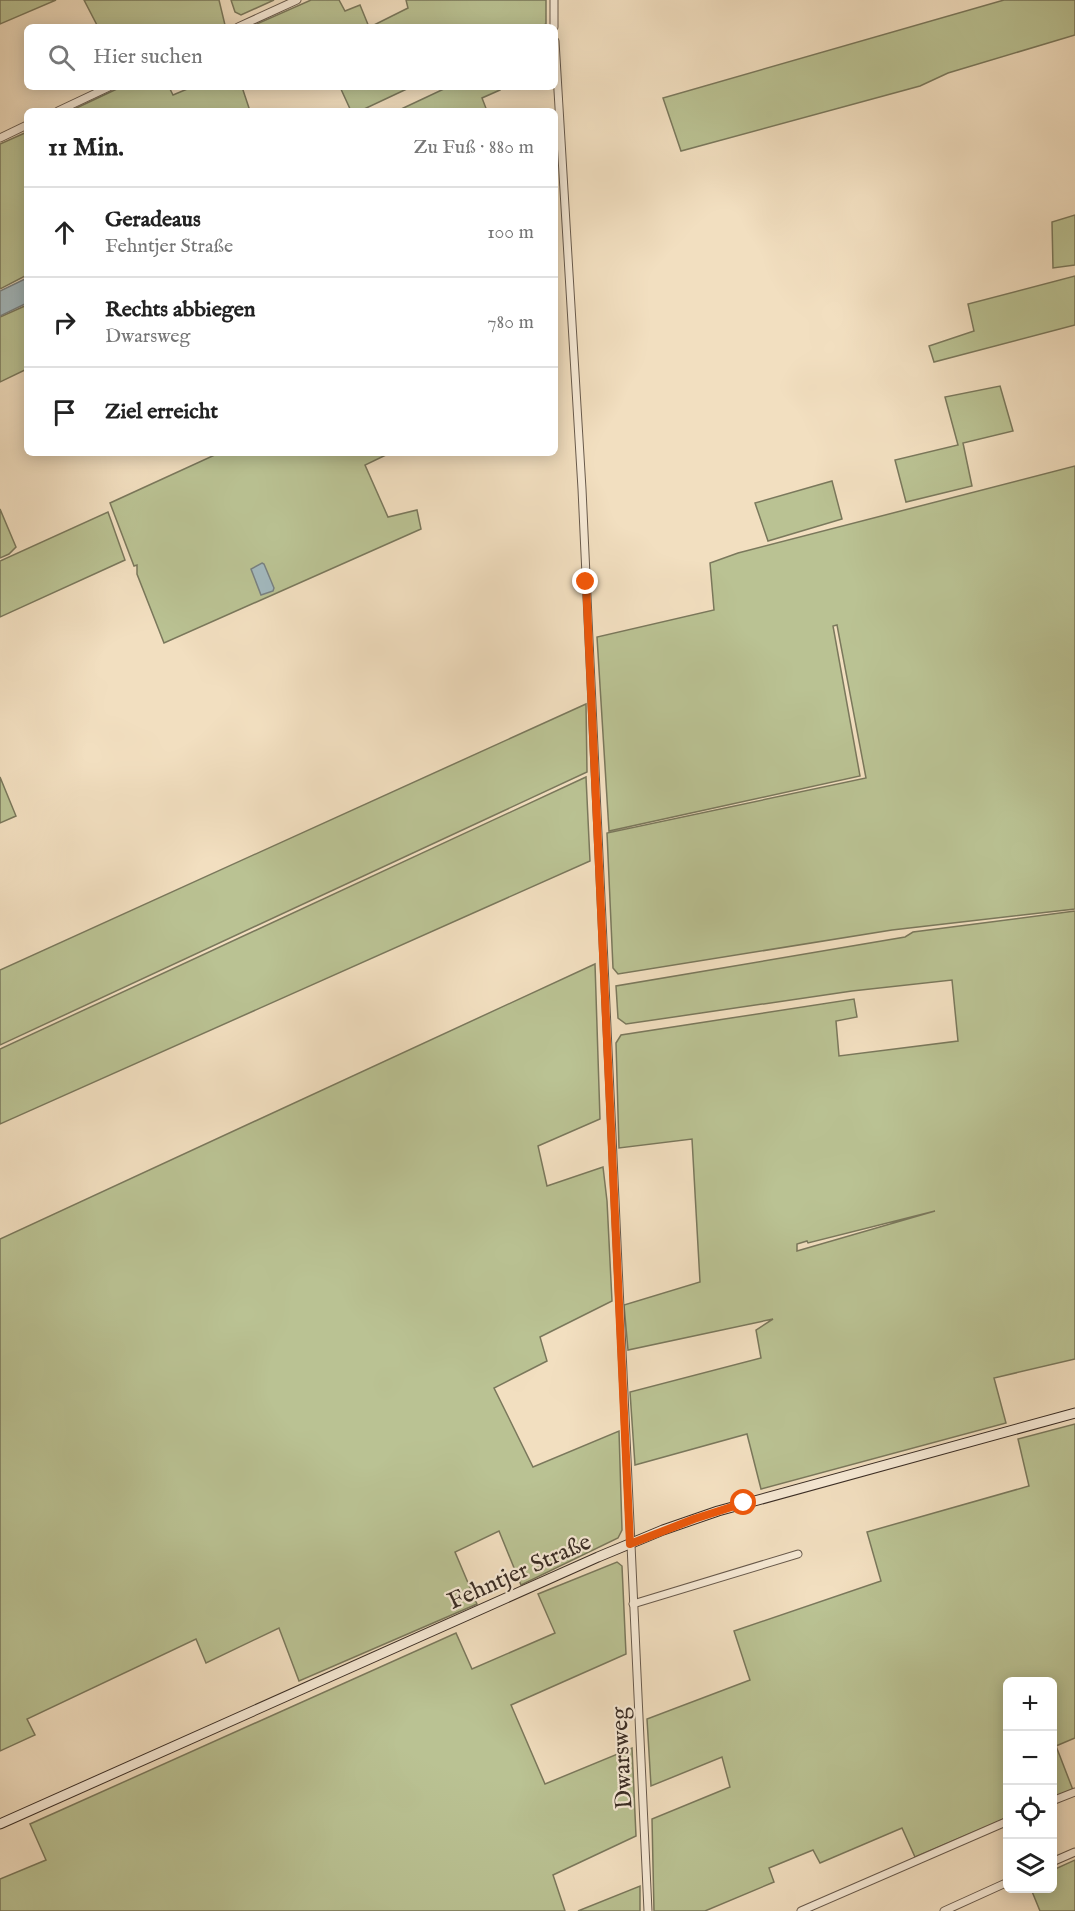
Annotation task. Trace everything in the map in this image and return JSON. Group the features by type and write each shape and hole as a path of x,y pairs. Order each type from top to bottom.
{"street":[{"path":"245,24 297,0"},
{"path":"554,0 554,24"},
{"path":"64,108 103,90"},
{"name":"Dwarsweg","path":"558,90 583,501 648,1911"},
{"path":"0,138 24,126"},
{"name":"Fehntjer Straße","path":"0,1824 630,1544 718,1511 1075,1413"},
{"path":"633,1604 798,1554"},
{"path":"1057,1799 1075,1792"},
{"path":"801,1911 1003,1823"},
{"path":"1057,1860 1075,1852"},
{"path":"944,1911 1003,1884"}],"green space":[{"path":"0,0 56,0 0,24"},
{"path":"84,0 219,0 225,24 96,24"},
{"path":"231,0 274,0 241,15 235,12"},
{"path":"311,0 339,0 345,11 360,5 368,24 257,24"},
{"path":"406,0 546,0 546,24 376,24 408,8"},
{"path":"1004,0 1075,0 1075,35 948,73 920,86 681,151 663,98"},
{"path":"115,90 170,90 173,95 185,90 243,90 249,108 76,108"},
{"path":"341,90 405,90 366,108 350,108"},
{"path":"442,90 500,90 482,98 486,108 403,108"},
{"path":"24,133 24,277 0,289 0,144"},
{"path":"1075,215 1075,265 1053,268 1052,222"},
{"path":"1075,276 1075,325 934,362 929,346 974,331 968,304"},
{"path":"24,306 24,370 0,382 0,317"},
{"path":"1000,386 1013,431 963,443 972,486 906,502 895,460 958,445 945,397"},
{"path":"212,456 384,456 365,465 388,517 417,510 421,529 164,643 137,574 137,565 134,566 110,503"},
{"path":"1075,466 1075,909 892,930 618,974 613,968 607,833 866,778 837,625 833,626 860,776 609,831 597,637 714,610 710,563 738,553"},
{"path":"832,481 842,519 768,541 755,503"},
{"path":"0,509 16,547 9,554 0,558"},
{"path":"108,512 125,560 0,617 0,561"},
{"path":"586,704 587,772 0,1045 0,970"},
{"path":"0,777 16,816 0,823"},
{"path":"586,777 590,861 0,1124 0,1049"},
{"path":"1075,911 1075,1359 994,1378 1006,1423 761,1489 747,1434 635,1465 630,1392 761,1358 756,1330 773,1319 628,1350 624,1305 700,1282 692,1139 619,1148 616,1043 621,1035 854,999 857,1017 836,1021 839,1056 958,1041 952,980 852,991 626,1024 618,1018 616,986 905,937 913,932","holes":["935,1211 797,1251 797,1244 807,1241 808,1243"]},
{"path":"595,964 600,1119 538,1146 547,1186 603,1167 612,1301 540,1337 547,1361 494,1388 533,1467 619,1431 622,1530 618,1538 521,1585 499,1531 455,1552 477,1604 299,1681 279,1628 206,1663 196,1639 27,1719 35,1735 0,1751 0,1239"},
{"path":"1075,1424 1075,1738 1057,1746 1057,1677 1003,1677 1003,1820 915,1857 902,1828 820,1863 813,1850 769,1868 774,1882 705,1911 654,1911 652,1819 730,1787 722,1757 651,1786 647,1719 750,1680 734,1631 881,1581 867,1532 1029,1486 1018,1439"},
{"path":"617,1562 622,1566 626,1654 511,1705 545,1784 632,1748 636,1836 553,1875 565,1911 0,1911 0,1879 46,1860 30,1824 456,1633 472,1669 555,1633 538,1594"},
{"path":"1057,1749 1073,1790 1057,1797"},
{"path":"1075,1860 1075,1911 1040,1911 1033,1893 1057,1893 1057,1868"},
{"path":"640,1886 640,1911 578,1911"}],"water":[{"path":"24,279 24,304 0,316 0,291"},
{"path":"262,563 274,588 273,591 261,595 251,569"}],"route":[{"path":"586,582 630,1544 694,1519 744,1503"}]}
